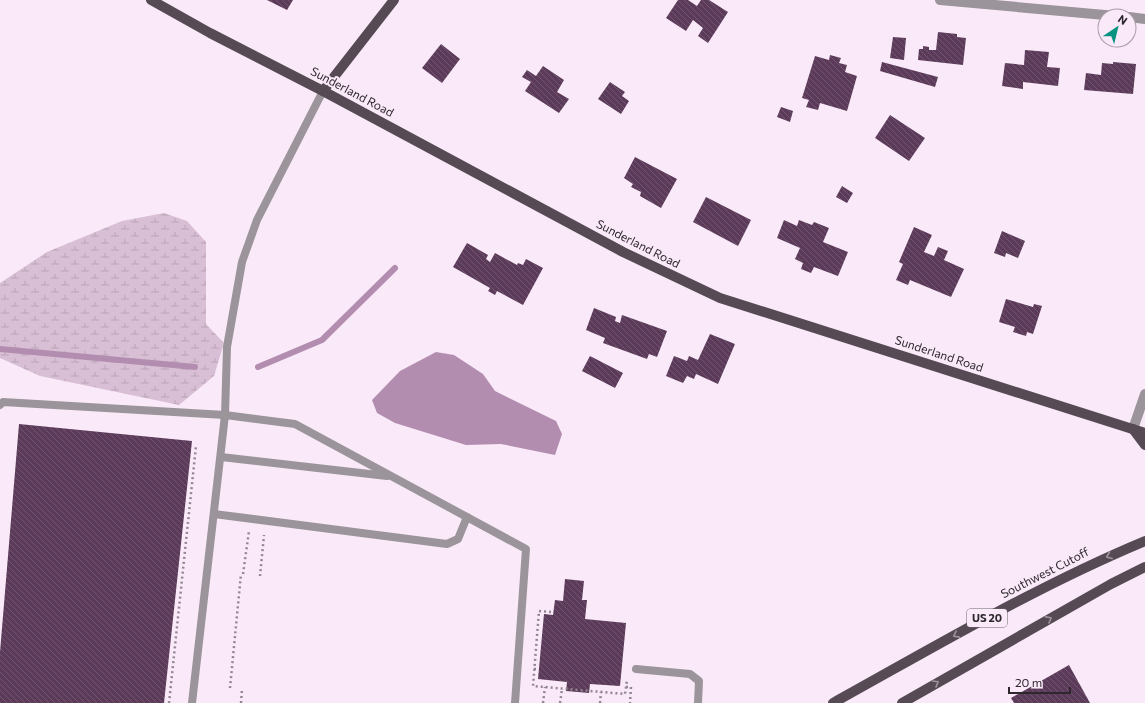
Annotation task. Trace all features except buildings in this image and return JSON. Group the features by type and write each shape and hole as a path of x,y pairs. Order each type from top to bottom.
{"main road":[{"name":"Sunderland Road","path":"151,0 210,33 323,91 623,252 720,298 1145,433"},
{"path":"323,91 394,0"},
{"path":"1133,429 1145,445"},
{"name":"Southwest Cutoff","path":"834,703 1052,583 1097,561 1145,541"},
{"name":"US 20","path":"902,703 1097,591 1145,567"}],"street":[{"path":"940,0 1097,14"},
{"path":"1133,429 1145,394"}],"lane":[{"path":"192,703 226,415 227,347 242,262 257,220 323,91"},
{"path":"0,405 3,402 226,415 295,424 526,549 515,703"},
{"path":"221,457 392,477"},
{"path":"214,514 447,544 458,539 467,517"},
{"path":"636,669 690,674 699,681 698,703"}],"path":[{"path":"169,703 196,446"},
{"path":"230,688 242,574 250,519"},
{"path":"260,576 265,521"},
{"path":"551,612 539,611 533,686 625,694 627,674"},
{"path":"534,669 539,669"},
{"path":"543,703 545,687"},
{"path":"626,687 632,688 630,703"},
{"path":"241,703 242,689"},
{"path":"560,703 562,689"},
{"path":"600,703 601,692"}],"green space":[{"path":"164,213 187,221 206,242 206,324 224,343 214,376 179,405 40,376 0,358 0,283 47,252 122,221"}],"shaded area":[{"path":"436,352 454,355 483,374 495,391 556,421 562,434 555,455 501,444 466,445 395,423 377,413 372,400 400,371"}],"waterway":[{"path":"258,367 322,340 395,268"},
{"path":"0,349 195,367"}]}
